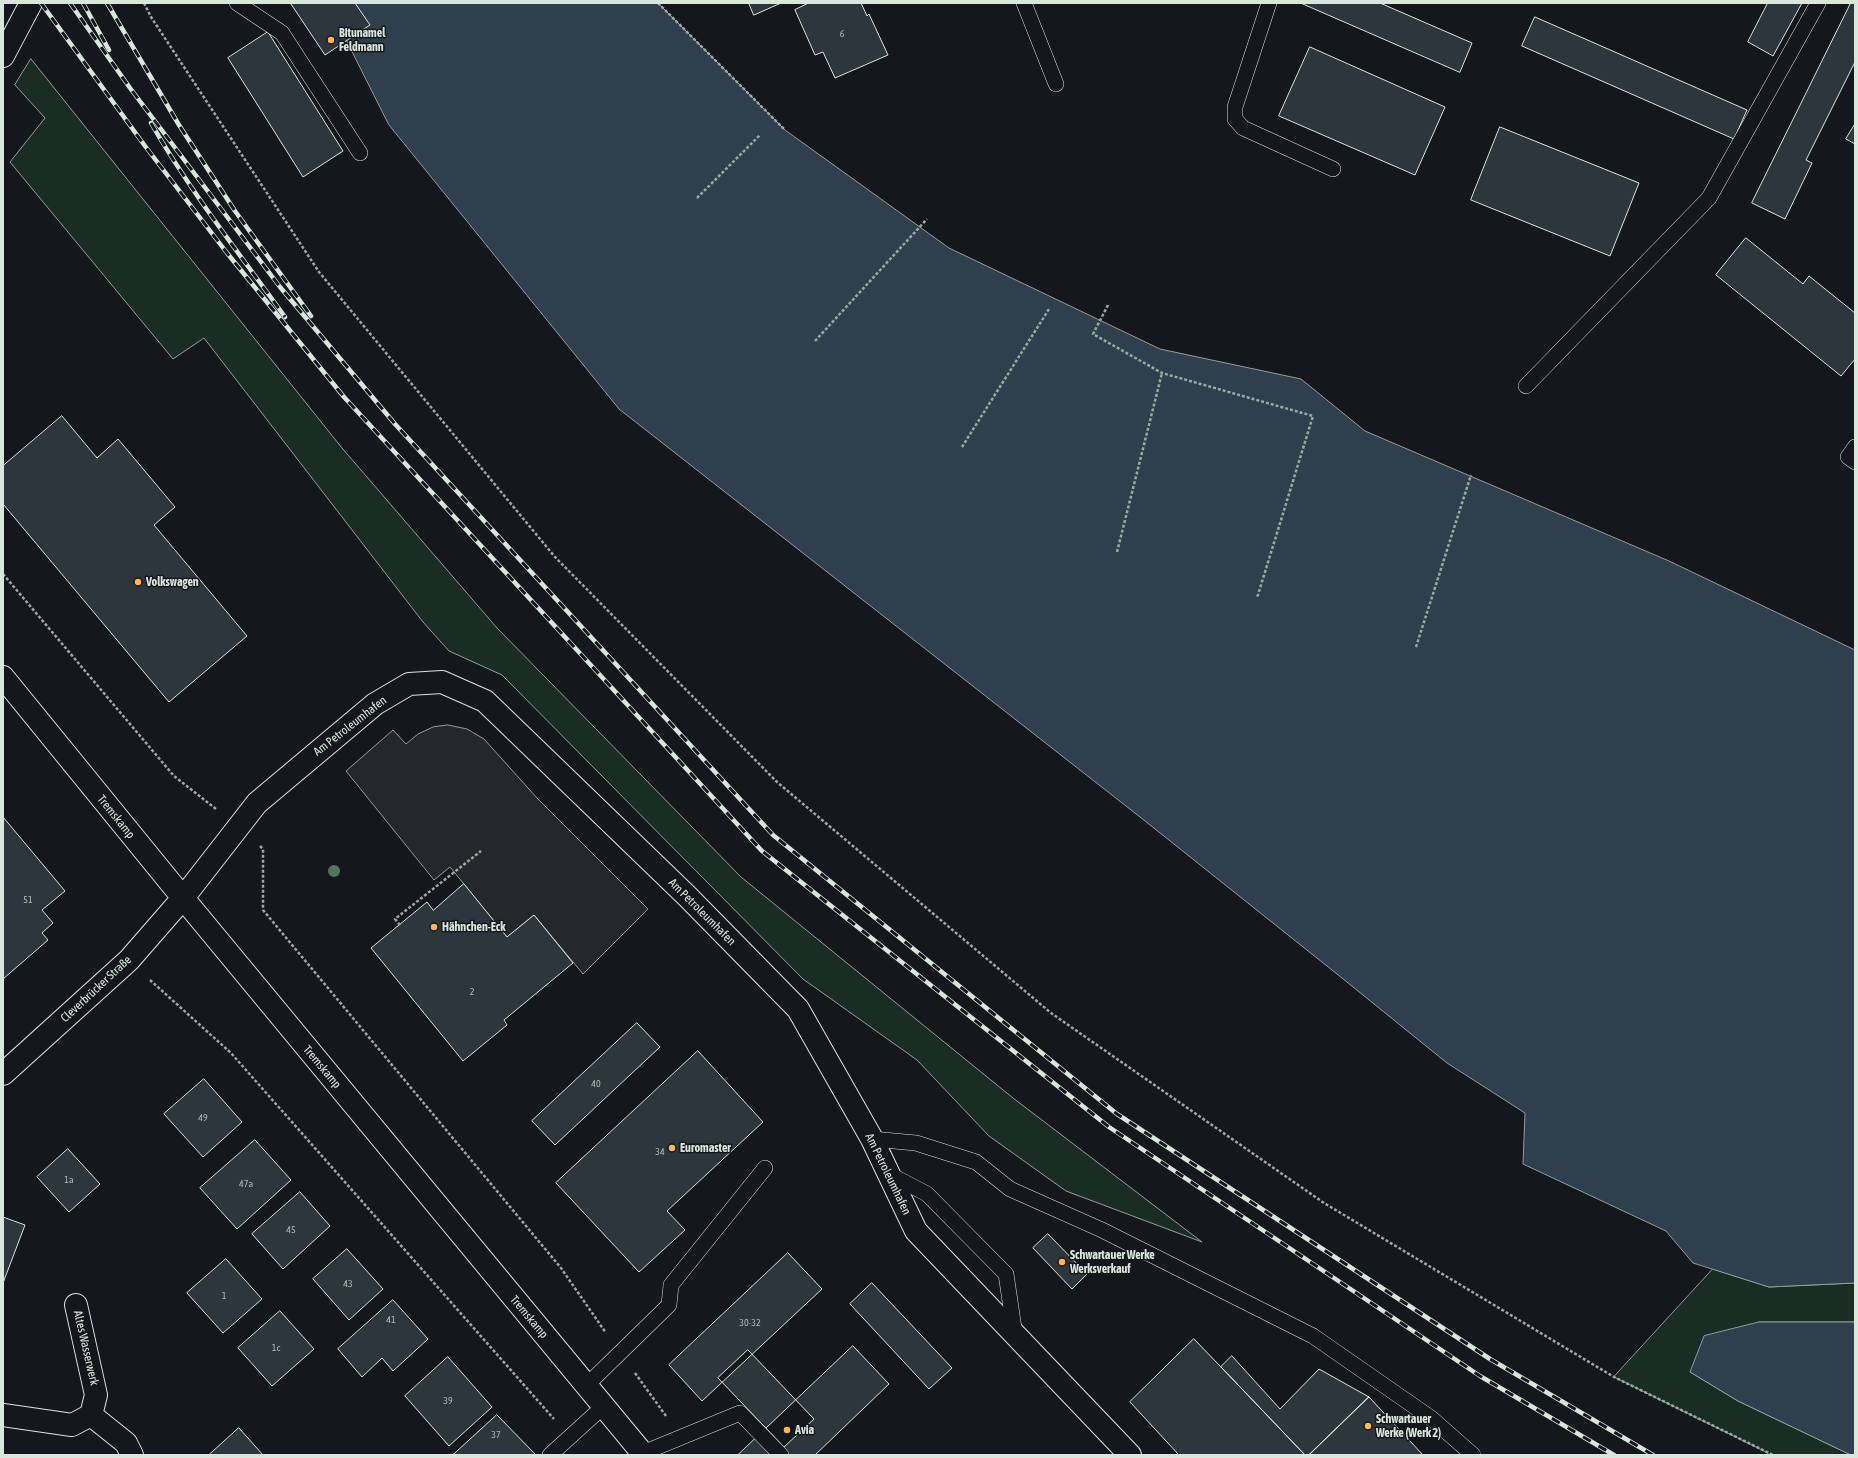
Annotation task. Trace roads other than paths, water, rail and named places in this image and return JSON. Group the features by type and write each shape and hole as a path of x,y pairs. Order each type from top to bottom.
{"street":[{"path":"3,56 31,3"},
{"name":"Tremskamp","path":"3,677 183,898 514,1299 587,1384 643,1454"},
{"name":"Am Petroleumhafen","path":"183,898 257,803 375,704 409,684 442,682 485,701 687,896 798,1009 872,1139 916,1231 1130,1455"},
{"name":"Cleverbrücker Straße","path":"3,1074 128,960 183,898"},
{"name":"Altes Wasserwerk","path":"76,1305 96,1394 91,1415"},
{"path":"3,1415 72,1425 91,1415 126,1443 132,1455"}],"lane":[{"path":"237,3 282,33 360,153"},
{"path":"1024,3 1056,84"},
{"path":"1269,3 1235,107 1235,119 1243,128 1333,169"},
{"path":"1526,386 1709,198 1818,3"},
{"path":"1855,447 1848,457 1855,462"},
{"path":"872,1139 916,1143 976,1162 1010,1189 1102,1230 1313,1336 1431,1418 1473,1455"},
{"path":"587,1384 669,1305 671,1285 765,1168"},
{"path":"889,1174 927,1194 1006,1274 1015,1335"},
{"path":"550,1455 605,1406"},
{"path":"643,1454 681,1436 740,1412 780,1455"}],"water":[{"path":"328,3 658,3 785,130 949,248 1160,349 1301,379 1365,431 1669,561 1855,650 1855,1283 1769,1287 1693,1263 1666,1231 1523,1164 1525,1113 1447,1063 1140,817 619,409 389,125"},
{"path":"1759,1322 1855,1322 1855,1455 1851,1455 1738,1401 1690,1372 1704,1336"}],"railway":[{"path":"41,3 145,146 227,253 344,397 762,851 1109,1127 1480,1376 1614,1455"},
{"path":"70,3 130,88 280,287 395,424 773,835 1117,1114 1490,1359 1653,1455"},
{"path":"83,3 109,50"},
{"path":"107,3 179,125 235,211 311,316"},
{"path":"151,123 198,197 285,317"}],"place":[{"name":"Bitunamel Feldmann","path":"331,40"},
{"name":"Volkswagen","path":"138,582"},
{"name":"Hähnchen-Eck","path":"434,927"},
{"name":"Euromaster","path":"672,1148"},
{"name":"Schwartauer Werke Werksverkauf","path":"1062,1262"},
{"name":"Schwartauer Werke (Werk 2)","path":"1368,1426"},
{"name":"Avia","path":"787,1430"}]}
